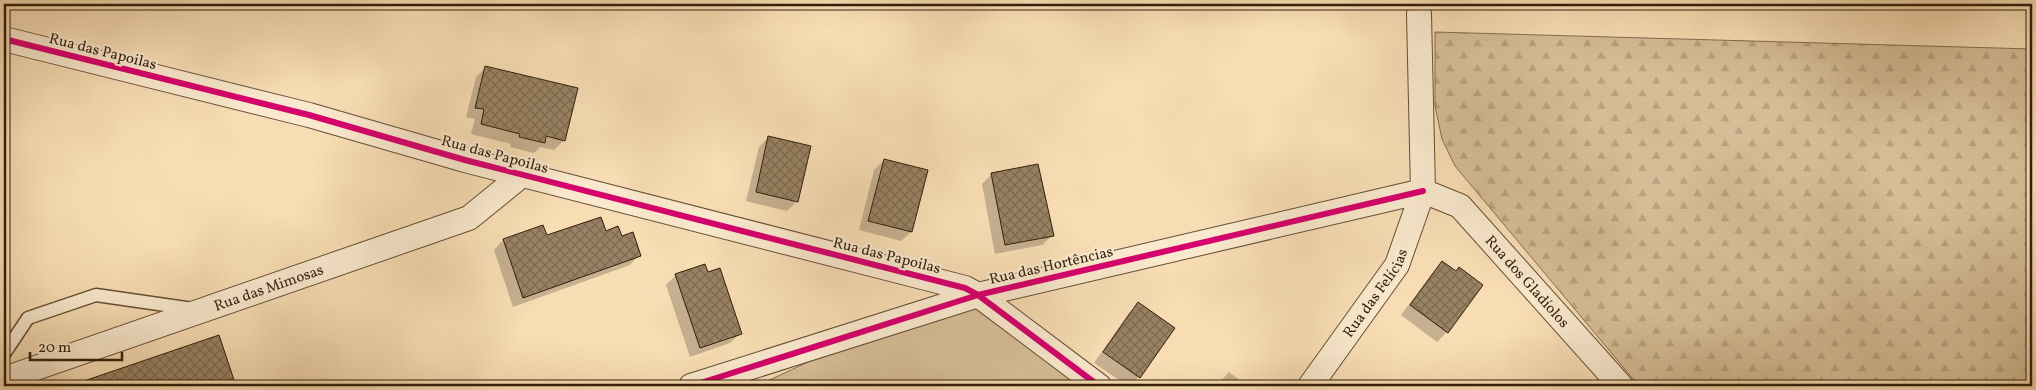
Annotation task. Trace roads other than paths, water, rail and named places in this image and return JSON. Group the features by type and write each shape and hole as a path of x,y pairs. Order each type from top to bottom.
{"street":[{"path":"1418,14 1423,191"},
{"name":"Rua das Papoilas","path":"4,39 309,115 522,175 965,288 978,295 1099,386"},
{"name":"Rua das Mimosas","path":"4,379 469,218 522,175"},
{"name":"Rua das Hortências","path":"691,386 978,295 1423,191"},
{"name":"Rua dos Gladíolos","path":"1423,191 1460,206 1610,382"},
{"name":"Rua das Felícias","path":"1310,386 1396,266 1423,191"}],"lane":[{"path":"4,354 28,318 96,295 203,310"}]}
